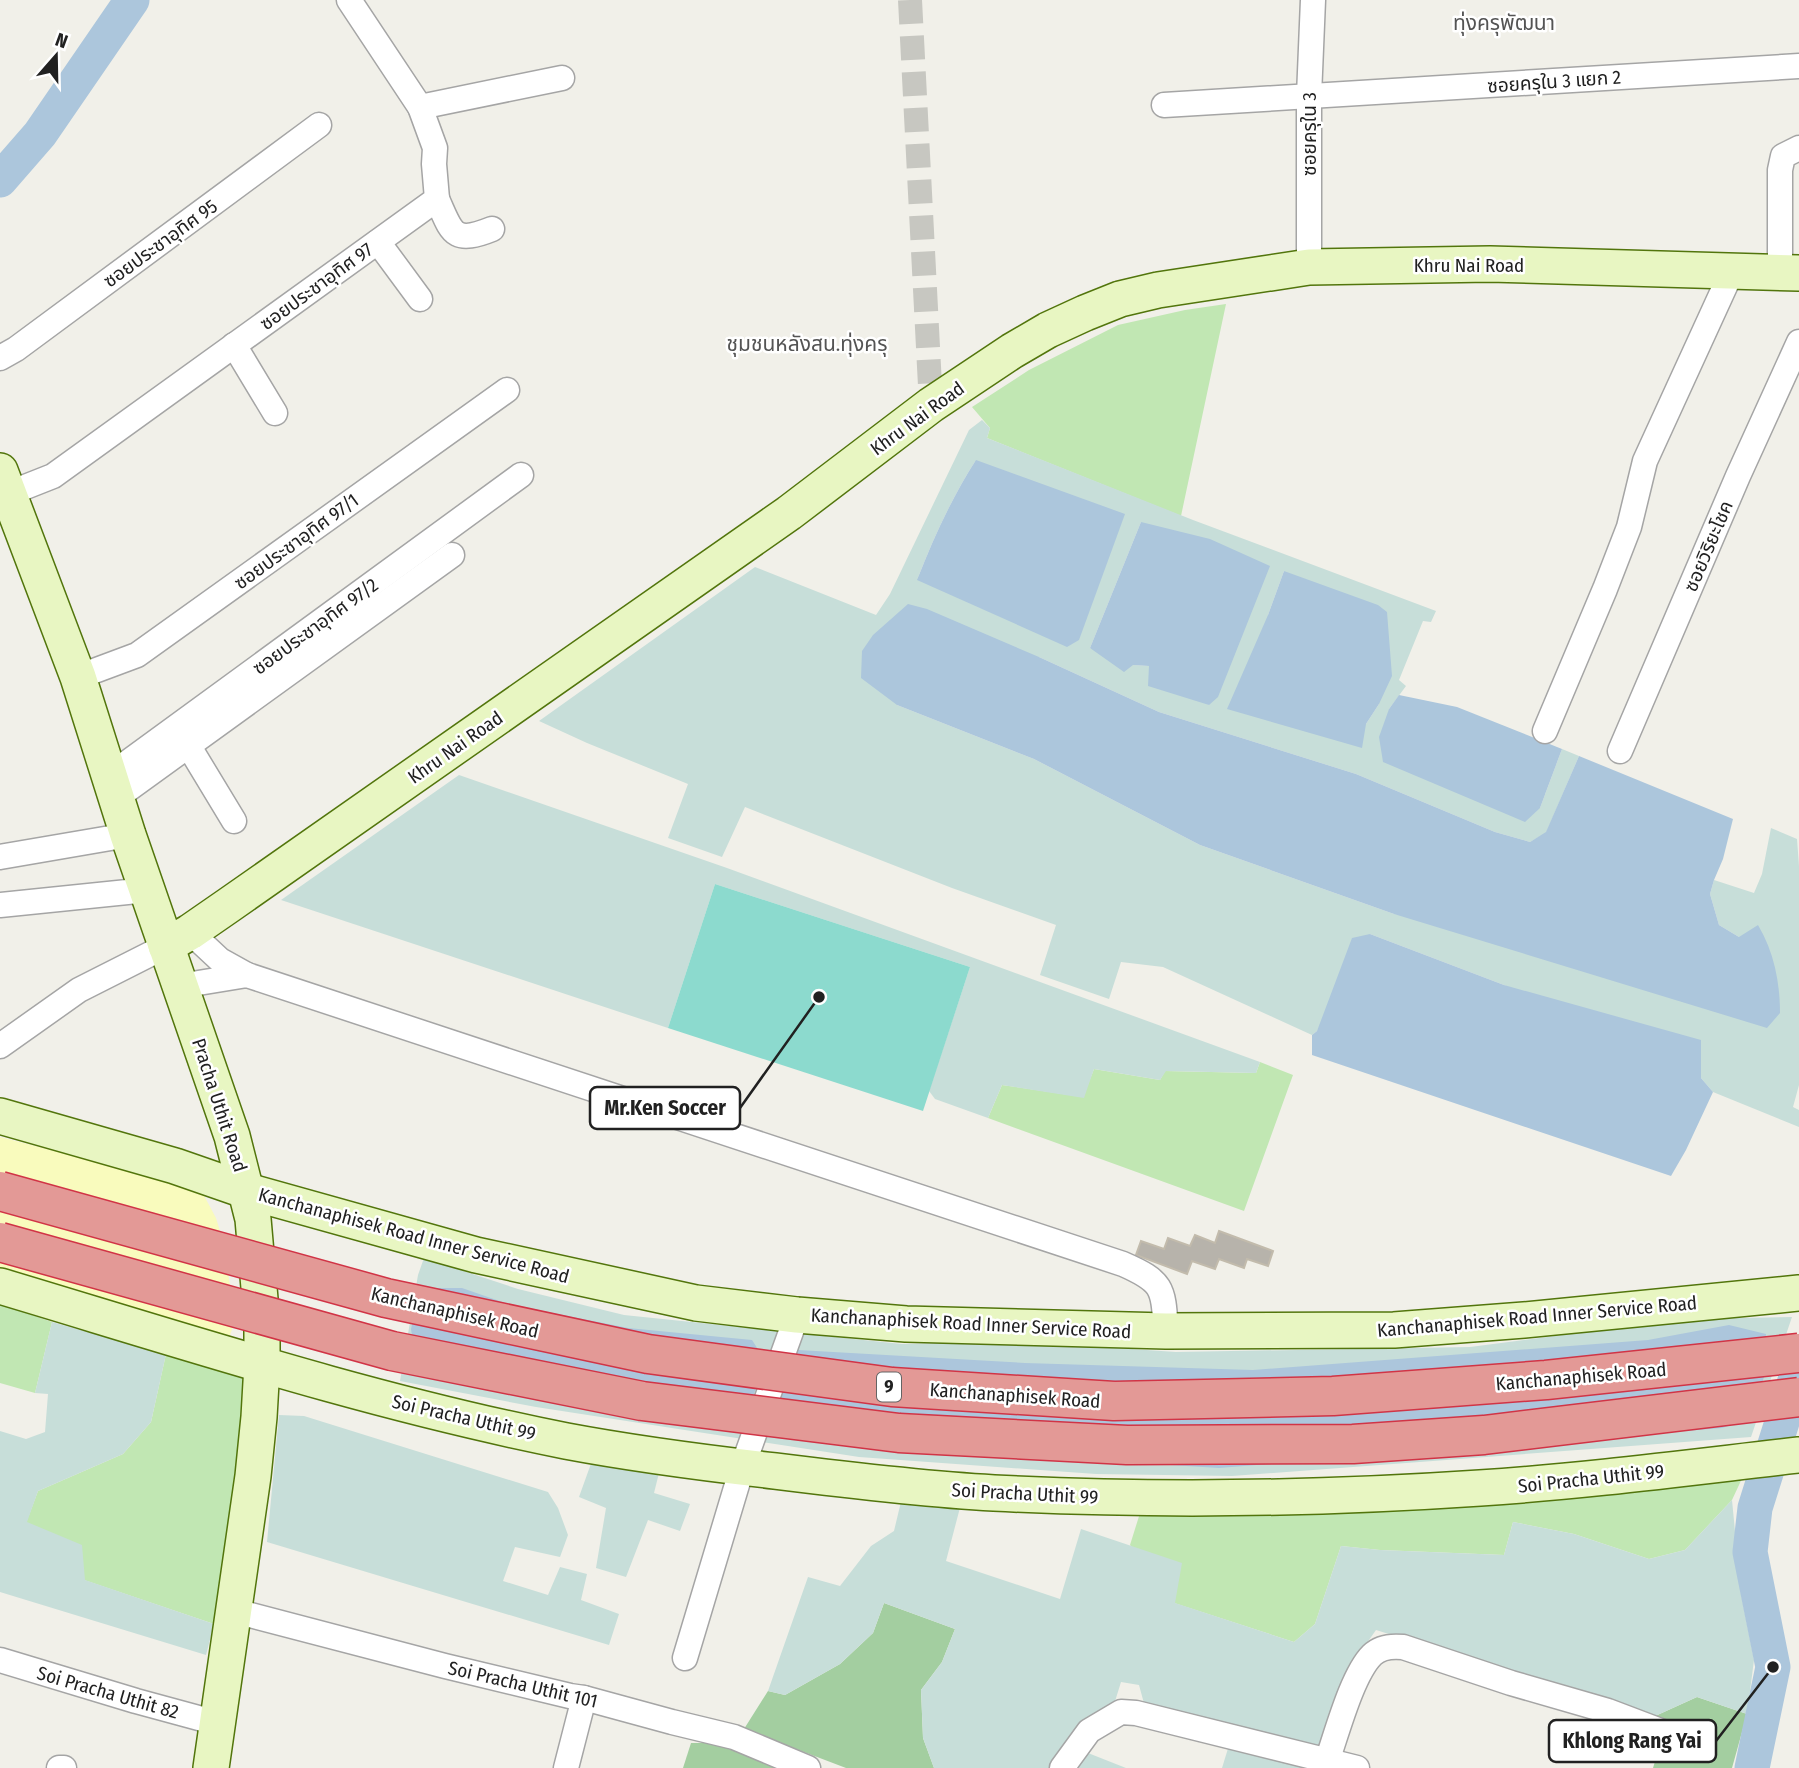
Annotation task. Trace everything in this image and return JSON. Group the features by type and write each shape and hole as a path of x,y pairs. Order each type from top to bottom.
{"highway":[{"name":"Kanchanaphisek Road","path":"0,1191 386,1298 648,1354 892,1387 1114,1401 1333,1396 1546,1380 1799,1353"},
{"name":"9","path":"0,1242 405,1353 642,1401 899,1433 1127,1445 1353,1444 1484,1435 1799,1397"}],"main road":[{"name":"Khru Nai Road","path":"178,939 789,513 932,405 1048,330 1120,299 1158,290 1309,267 1490,264 1790,273"},
{"name":"Pracha Uthit Road","path":"5,482 78,677 148,890 178,939 180,986 232,1136 253,1219 262,1322 262,1365 254,1476 211,1768"},
{"name":"Kanchanaphisek Road Inner Service Road","path":"0,1116 175,1166 247,1191 476,1255 696,1303 797,1315 906,1324 1166,1331 1394,1330 1799,1293"},
{"name":"Soi Pracha Uthit 99","path":"0,1286 262,1365 452,1416 556,1439 742,1468 848,1480 991,1493 1255,1497 1479,1489 1799,1455"}],"street":[{"path":"349,0 420,107 435,148 437,199 451,230 462,236 473,237 492,229"},
{"name":"ซอยครุใน 3","path":"1309,267 1309,96 1313,0"},
{"name":"ซอยครุใน 3 แยก 2","path":"1164,106 1799,66"},
{"path":"420,107 562,78"},
{"name":"ซอยประชาอุทิศ 95","path":"0,358 16,349 319,125"},
{"path":"1790,273 1780,170 1783,156 1799,148"},
{"name":"ซอยประชาอุทิศ 97","path":"5,482 53,476 437,199"},
{"path":"378,242 420,299"},
{"path":"1545,731 1624,539 1645,461 1732,271"},
{"name":"ซอยวิริยะโชค","path":"1620,751 1738,476 1799,342"},
{"path":"234,345 275,413"},
{"name":"ซอยประชาอุทิศ 97/1","path":"78,677 137,655 507,390"},
{"name":"ซอยประชาอุทิศ 97/2","path":"112,787 521,475"},
{"path":"112,787 188,746 452,555"},
{"path":"188,746 234,821"},
{"path":"0,857 128,835"},
{"path":"0,905 148,890"},
{"path":"0,1046 79,990 178,939 247,975 1123,1264 1153,1279 1163,1299 1166,1331"},
{"path":"180,986 247,975"},
{"path":"685,1658 742,1468 797,1315"},
{"name":"Soi Pracha Uthit 101","path":"235,1611 444,1666 584,1698 734,1737 808,1768"},
{"path":"1327,1761 1355,1681 1373,1654 1390,1646 1403,1647 1511,1683 1608,1711 1665,1733"},
{"name":"Soi Pracha Uthit 82","path":"0,1660 216,1723"},
{"path":"566,1768 584,1698"},
{"path":"1062,1768 1089,1731 1121,1712 1148,1716 1357,1768"}],"shaded area":[{"path":"1226,304 1181,516 987,438 990,428 972,407 1029,370 1118,325"},
{"path":"982,420 990,428 987,438 1193,520 1436,611 1431,622 1423,621 1399,680 1406,686 1389,709 1540,808 1562,749 1579,756 1546,833 1530,842 1495,832 1356,774 1159,712 1039,657 897,705 1034,759 1200,845 1394,914 1739,937 1719,925 1710,894 1714,880 1754,893 1762,874 1771,828 1797,839 1799,1085 1793,1107 1799,1110 1799,1127 1713,1092 1701,1078 1504,985 1370,934 1317,1031 1312,1035 1163,967 1121,962 1109,999 1040,975 1056,925 952,888 745,807 722,857 668,838 688,784 539,721 755,567 876,615 890,594 969,430","holes":["976,460 917,580 944,518","1141,522 1209,705 1150,666 1133,665 1090,648","1284,571 1379,704 1366,724 1268,615"]},
{"path":"976,460 1125,514 1079,640 1067,647 917,580 944,518"},
{"path":"1141,522 1210,539 1270,566 1218,697 1209,705 1148,686 1149,666 1133,665 1124,672 1090,648"},
{"path":"1284,571 1378,605 1387,612 1392,676 1366,724 1362,748 1227,709"},
{"path":"908,604 927,609 1039,657 1159,712 1356,774 1495,832 1530,842 1546,832 1579,756 1733,819 1723,859 1710,894 1719,925 1739,937 1758,925 1775,968 1780,1013 1767,1028 1394,914 1200,845 1034,759 897,705 861,678 862,651 873,635"},
{"path":"1399,695 1457,707 1562,749 1540,808 1525,822 1383,762 1379,737 1389,709"},
{"path":"459,775 727,868 1260,1062 1256,1073 1166,1071 1160,1080 1094,1069 1084,1098 1002,1085 988,1118 935,1099 929,1091 970,967 715,884 668,1028 281,900"},
{"path":"715,884 970,967 923,1111 668,1028"},
{"path":"1370,934 1504,985 1701,1040 1701,1078 1713,1092 1671,1176 1312,1055 1312,1035 1317,1031 1352,938"},
{"path":"1260,1062 1293,1075 1244,1211 988,1118 1002,1085 1083,1097 1094,1069 1160,1080 1165,1071 1256,1073"},
{"path":"424,1258 518,1289 624,1315 902,1344 1014,1341 1176,1352 1470,1347 1687,1319 1792,1317 1751,1437 1232,1476 1096,1474 859,1457 536,1407 400,1381 418,1275"},
{"path":"420,1288 462,1288 508,1304 628,1328 752,1340 761,1354 756,1388 743,1425 417,1370 411,1329"},
{"path":"0,1304 52,1322 35,1393 0,1383"},
{"path":"52,1322 166,1354 151,1422 123,1454 38,1491 27,1522 82,1545 85,1580 214,1624 206,1655 0,1592 0,1431 26,1439 45,1432 48,1394 35,1393"},
{"path":"1729,1325 1766,1334 1764,1377 1750,1419 1722,1428 1219,1468 877,1447 778,1435 778,1390 798,1350 1025,1363 1253,1370 1648,1340"},
{"path":"166,1354 251,1379 214,1624 84,1580 26,1523 38,1491 123,1454 151,1422"},
{"path":"279,1415 304,1416 548,1492 558,1508 568,1535 560,1557 515,1547 503,1581 548,1595 560,1567 587,1574 581,1600 619,1614 609,1645 267,1542"},
{"path":"593,1458 661,1465 654,1493 690,1504 680,1531 648,1520 626,1577 596,1568 606,1508 579,1497"},
{"path":"1745,1472 1732,1500 1685,1550 1649,1559 1574,1534 1513,1522 1504,1555 1341,1546 1315,1624 1294,1642 1174,1603 1130,1545 1140,1513"},
{"path":"904,1489 962,1500 946,1561 1060,1599 1081,1529 1182,1563 1175,1603 1294,1642 1315,1624 1341,1546 1504,1555 1513,1522 1574,1534 1649,1559 1685,1550 1732,1500 1741,1594 1754,1660 1747,1714 1697,1697 1653,1717 1376,1630 1362,1650 1322,1747 1145,1707 1139,1685 1121,1682 1112,1711 1052,1768 934,1768 923,1738 921,1690 942,1662 955,1629 884,1603 873,1633 840,1664 785,1695 768,1691 808,1577 840,1586 871,1546 894,1531"},
{"path":"884,1603 955,1629 942,1662 921,1690 923,1738 934,1768 846,1768 744,1729 768,1691 785,1695 840,1664 873,1633"},
{"path":"1697,1697 1747,1714 1732,1768 1653,1768 1660,1745 1653,1717"},
{"path":"1230,1742 1320,1768 1222,1768"},
{"path":"691,1743 718,1743 789,1768 683,1768"},
{"path":"1088,1753 1126,1768 1068,1768 1077,1755"}],"sand":[{"path":"0,1137 200,1188 216,1218 224,1244 235,1321 228,1341 0,1272"}],"building":[{"path":"1219,1231 1273,1251 1268,1266 1247,1259 1244,1268 1219,1259 1215,1269 1192,1261 1187,1274 1136,1255 1141,1241 1164,1249 1168,1238 1190,1246 1195,1235 1215,1243"}],"waterway":[{"path":"0,180 40,134 132,0"},
{"path":"1752,1768 1773,1667 1750,1552 1755,1508 1799,1368"}],"tunnel":[{"path":"910,0 931,405"}],"place":[{"name":"Mr.Ken Soccer","path":"819,997"},
{"name":"Khlong Rang Yai","path":"1773,1667"}],"district":[{"name":"ทุ่งครุพัฒนา","path":"1504,23"},
{"name":"ชุมชนหลังสน.ทุ่งครุ","path":"807,344"}]}
